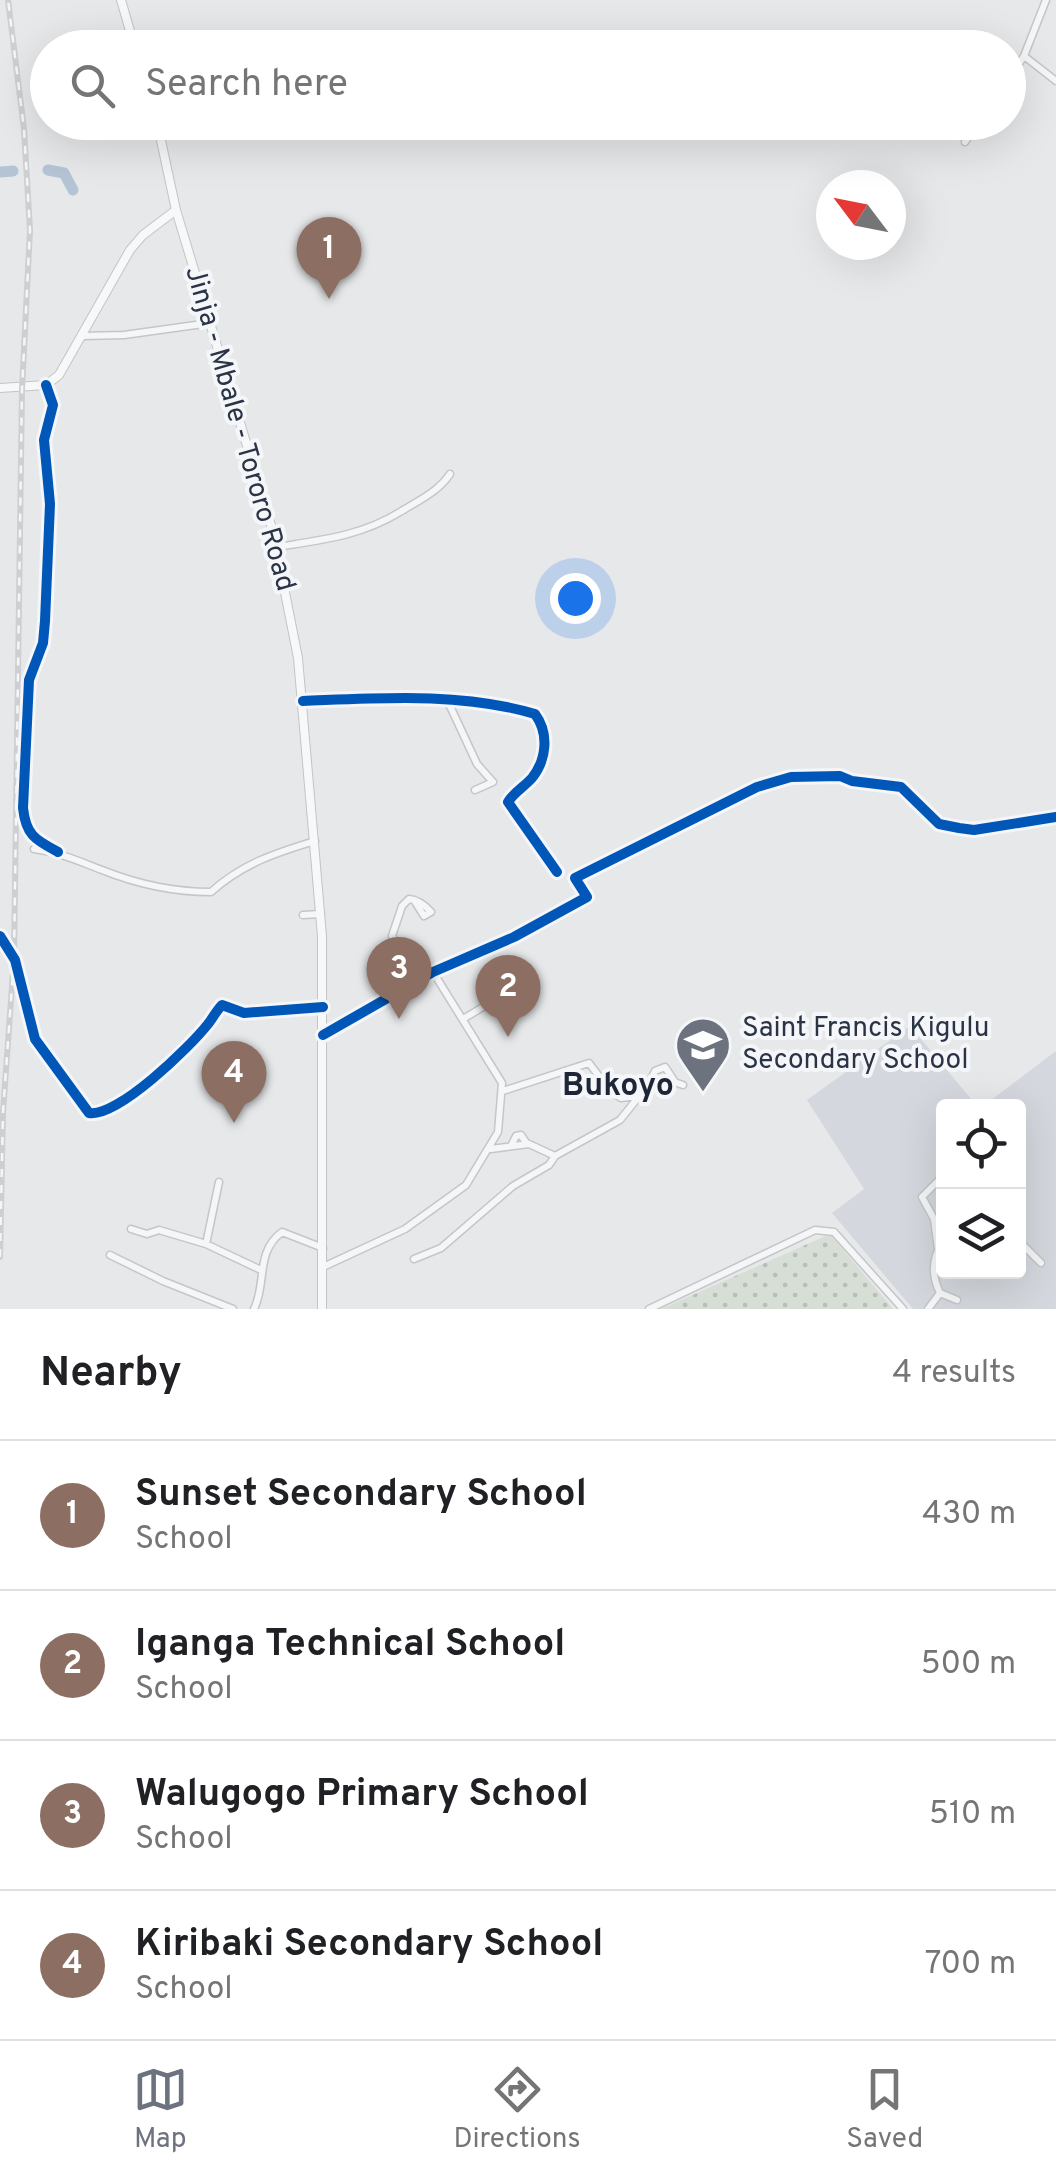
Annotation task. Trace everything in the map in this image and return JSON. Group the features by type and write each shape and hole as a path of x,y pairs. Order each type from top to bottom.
{"main road":[{"path":"121,0 130,30"},
{"name":"Jinja - Mbale - Tororo Road","path":"161,140 176,210 277,547 298,658 321,914 322,1309"},
{"path":"0,388 46,385 59,375 130,250 143,234 176,210"}],"street":[{"path":"1026,51 1046,0"},
{"path":"1026,58 1056,81"},
{"path":"82,336 124,336 210,323"},
{"path":"46,385 53,405 44,440 50,504 45,622 43,643 29,680 23,808 24,821 36,842 106,872 178,892 211,892 232,873 260,858 316,840"},
{"path":"277,547 310,544 371,529 424,499 442,486 450,474"},
{"path":"303,702 442,699 509,706 535,714 542,722 546,739 543,756 534,776 508,802 556,872"},
{"path":"442,699 450,706 477,764 492,782 474,790"},
{"path":"323,1035 432,972 514,936 588,897 575,878 757,787 791,777 840,776 902,787 938,824 974,830 1056,817"},
{"path":"34,849 58,852"},
{"path":"414,900 409,899 402,906 392,936 420,980"},
{"path":"303,914 321,914"},
{"path":"0,936 15,960 35,1039 89,1113 116,1106 139,1088 207,1026 222,1005 244,1012 323,1006"},
{"path":"414,972 424,964"},
{"path":"322,1267 406,1229 466,1185 498,1132 502,1083 432,972"},
{"path":"463,1019 511,990"},
{"path":"502,1091 590,1063 611,1092 621,1098 637,1096"},
{"path":"414,1259 441,1248 513,1186 550,1165 554,1156 620,1120 655,1071 665,1067 679,1084 649,1084"},
{"path":"490,1150 527,1144 554,1156"},
{"path":"206,1244 219,1182"},
{"path":"936,1182 922,1194 936,1238"},
{"path":"932,1216 936,1218"},
{"path":"130,1229 147,1234 159,1230 206,1244 260,1270"},
{"path":"648,1309 824,1229 834,1232 903,1309"},
{"path":"254,1309 262,1288 260,1270 266,1251 282,1232 323,1248"},
{"path":"1026,1248 1041,1262"},
{"path":"110,1254 163,1282 233,1309"},
{"path":"936,1254 934,1282 940,1294 957,1300"},
{"path":"928,1309 940,1294"}],"shaded area":[{"path":"910,1026 971,1099 936,1099 936,1279 1026,1279 1026,1099 992,1099 1056,1051 1056,1309 913,1309 832,1213 864,1189 807,1100"},
{"path":"830,1234 893,1309 661,1309"}],"waterway":[{"path":"48,170 64,173 73,190"},
{"path":"0,172 13,171"}],"railway":[{"path":"0,1257 3,1112 14,958 22,389 30,230 24,129 8,0"}],"cycle path":[{"path":"46,385 53,405 44,440 50,504 45,621 43,643 29,680 23,808 33,836 58,852"},
{"path":"303,701 449,699 535,714 544,738 541,763 508,802 557,872"},
{"path":"323,1035 433,972 514,937 587,897 575,878 757,787 791,777 840,776 901,787 939,824 974,830 1056,817"},
{"path":"0,936 15,960 35,1039 89,1113 117,1104 152,1079 199,1035 222,1005 244,1013 323,1007"}],"place":[{"name":"Sunset Secondary School","path":"329,299"},
{"name":"Walugogo Primary School","path":"399,1019"},
{"name":"Iganga Technical School","path":"508,1037"},
{"name":"Saint Francis Kigulu Secondary School","path":"703,1094"},
{"name":"Kiribaki Secondary School","path":"234,1123"}],"district":[{"name":"Bukoyo","path":"618,1087"}]}
